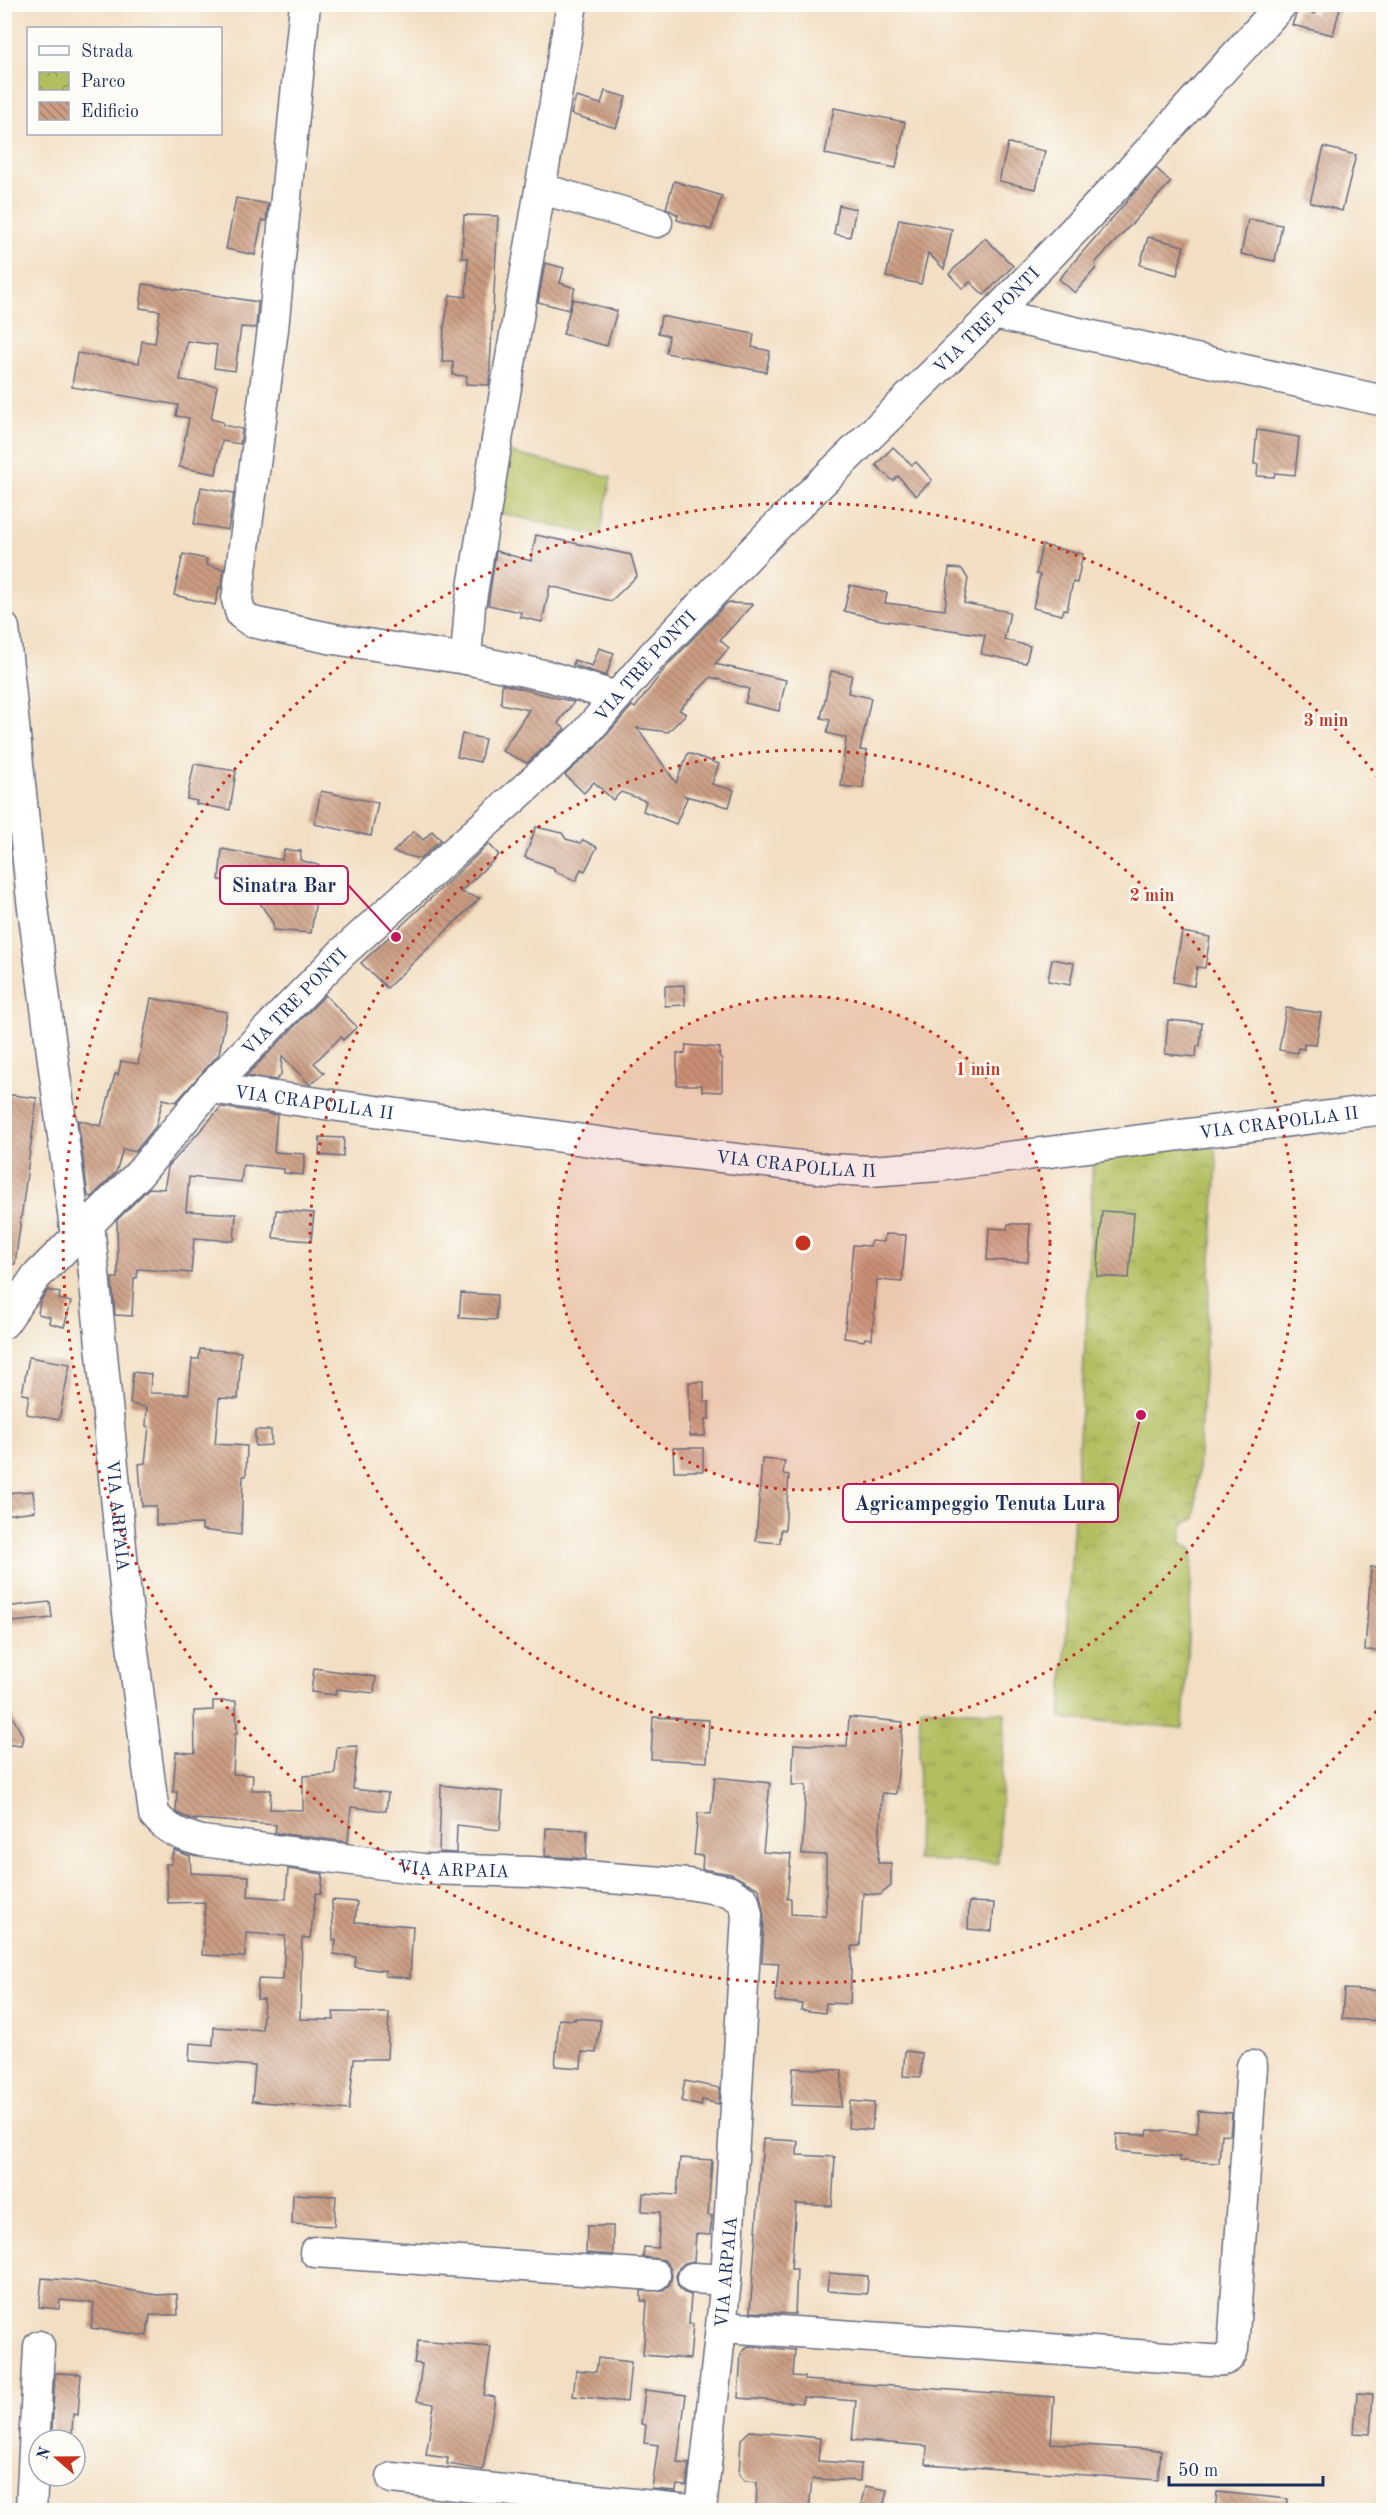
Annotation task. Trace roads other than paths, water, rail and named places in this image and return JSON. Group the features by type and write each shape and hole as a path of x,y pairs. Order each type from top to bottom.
{"street":[{"path":"305,4 273,329 237,600 241,614 252,622 334,639 466,659 549,676 617,697"},
{"path":"466,659 470,606 494,456 542,189 572,4"},
{"name":"VIA TRE PONTI","path":"4,1323 35,1278 139,1174 210,1088 343,952 583,736 652,656 773,531 994,314 1125,177 1282,4"},
{"path":"542,189 657,222"},
{"path":"994,314 1383,401"},
{"path":"4,628 32,900 82,1229"},
{"name":"VIA CRAPOLLA II","path":"210,1088 641,1148 870,1172 939,1166 1383,1109"},
{"name":"VIA ARPAIA","path":"82,1229 154,1814 163,1825 182,1836 202,1841 423,1869 531,1872 688,1884 728,1891 744,1900 747,1915 726,2280 701,2511"},
{"path":"722,2326 1210,2360 1227,2359 1232,2356 1233,2349 1252,2066"},
{"path":"315,2252 655,2275"},
{"path":"693,2278 726,2280"},
{"path":"31,2511 39,2346"},
{"path":"392,2478 690,2511"}],"place":[{"name":"Sinatra Bar","path":"396,937"},
{"name":"Agricampeggio Tenuta Lura","path":"1141,1415"}]}
